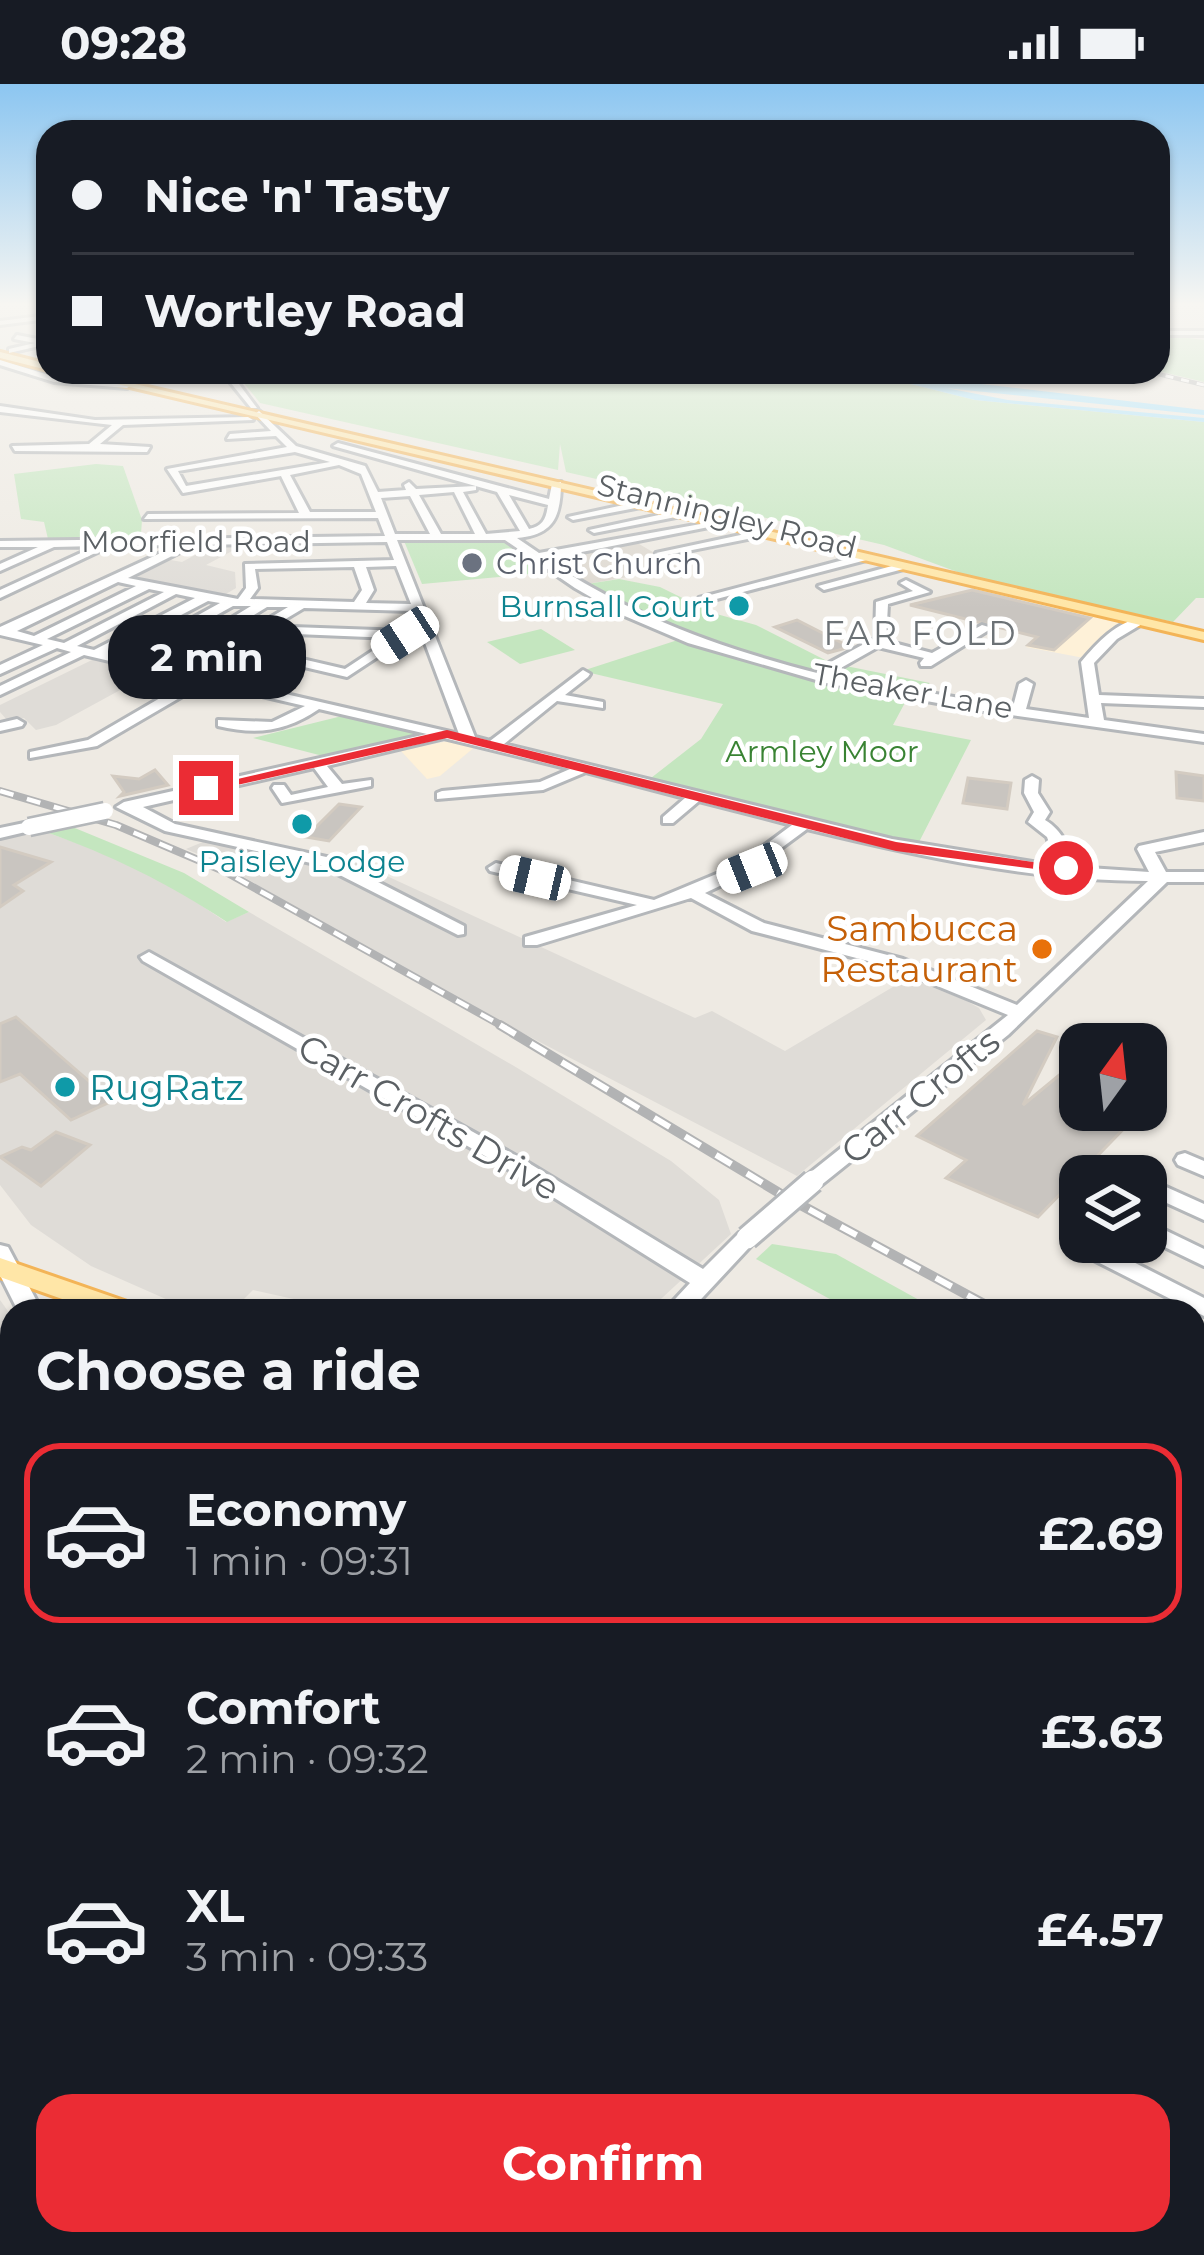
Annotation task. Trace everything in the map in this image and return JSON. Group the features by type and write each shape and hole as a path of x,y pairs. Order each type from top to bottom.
{"main road":[{"name":"Stanningley Road","path":"225,406 900,562"},
{"name":"Stanningley Road","path":"233,406 560,482 790,528 926,570 1204,636"},
{"path":"2,1263 94,1299"}],"street":[{"path":"254,406 294,448 362,468 469,740"},
{"path":"0,409 119,424 260,414"},
{"path":"230,437 260,414"},
{"path":"91,447 119,424"},
{"path":"338,432 294,448 172,470 183,490 342,462"},
{"path":"314,441 555,507 616,542"},
{"path":"15,448 148,448"},
{"path":"397,464 437,537"},
{"path":"284,473 306,515"},
{"path":"560,482 555,507 542,529 577,550"},
{"path":"220,484 234,515"},
{"path":"457,489 482,537"},
{"path":"375,495 496,489"},
{"path":"496,489 527,534"},
{"path":"555,507 613,497"},
{"path":"574,517 642,504"},
{"path":"594,530 682,513"},
{"path":"148,517 381,515"},
{"path":"537,557 719,522"},
{"name":"Moorfield Road","path":"0,544 508,537 542,529"},
{"path":"662,554 764,533"},
{"name":"Theaker Lane","path":"508,537 639,618 824,678 1204,738"},
{"path":"0,594 116,541"},
{"path":"3,632 195,541"},
{"path":"0,568 58,542"},
{"path":"705,598 866,557"},
{"path":"176,633 236,602 252,588 249,566 286,565 328,576 359,563 400,562"},
{"path":"824,586 900,562"},
{"path":"358,606 368,590 359,563"},
{"path":"204,640 273,603 291,587 286,565"},
{"path":"318,611 328,576"},
{"path":"118,579 236,602 302,604 318,611 421,614"},
{"path":"866,595 882,602 924,592 906,584"},
{"path":"0,651 147,585"},
{"path":"0,670 176,590"},
{"path":"0,692 206,597"},
{"path":"824,678 834,666 878,643 883,634 882,602"},
{"path":"231,646 302,604"},
{"path":"258,652 318,611 337,605 421,614"},
{"path":"1097,722 1089,659 1138,621"},
{"path":"148,627 347,673 405,635"},
{"path":"878,643 936,656 986,628"},
{"path":"296,630 430,636"},
{"path":"3,632 447,734 913,850 1161,878 1204,877"},
{"path":"289,659 332,632"},
{"path":"351,644 368,633"},
{"path":"317,666 334,655"},
{"path":"492,746 583,674"},
{"path":"35,755 92,743 203,679"},
{"path":"1019,710 1026,684"},
{"path":"555,697 598,705"},
{"path":"1092,699 1204,703"},
{"path":"223,723 266,731 286,725 318,704"},
{"path":"0,727 17,723"},
{"path":"0,833 447,734"},
{"path":"317,763 338,789"},
{"path":"442,796 543,786 584,768"},
{"path":"1032,779 1030,794 1042,812 1036,822 1049,826 1066,868"},
{"path":"279,788 287,800 366,783"},
{"path":"668,820 695,797"},
{"path":"130,806 170,828 282,849 458,930"},
{"path":"531,941 695,894 752,868 803,824"},
{"path":"1161,878 1145,849 1204,837"},
{"path":"496,868 651,904"},
{"name":"Carr Crofts","path":"688,1299 747,1238 813,1181 1020,1013 1161,878"},
{"path":"695,894 758,927 897,963 1020,1013"},
{"name":"Carr Crofts Drive","path":"149,957 520,1167 706,1282"},
{"path":"1167,1195 1204,1213"},
{"path":"1167,1240 1204,1258"},
{"path":"2,1263 23,1299"},
{"path":"1117,1263 1187,1299"}],"shaded area":[{"path":"634,541 680,568 587,584 547,559"},
{"path":"247,543 206,565 235,572 236,588 221,597 125,578 165,559 182,562 216,544"},
{"path":"977,588 1127,624 1084,658 1026,647 1035,636 910,605"},
{"path":"96,658 155,671 56,725 36,730 24,718 8,721 0,712 0,705"},
{"path":"453,740 476,746 440,776 427,779 401,751"},
{"path":"43,831 113,856 166,882 226,922 249,912 671,1161 719,1200 731,1234 661,1299 294,1299 253,1290 244,1299 166,1299 91,1266 31,1225 0,1185 0,840"},
{"path":"210,839 313,861 339,854 695,1018 712,1011 785,1051 908,978 965,1000 979,1008 986,1020 797,1176 465,1003 219,863 186,849"}],"green space":[{"path":"275,406 1041,406 1204,422 1204,598 1196,598 1173,622 971,577 884,545 566,472 560,444 558,470"},
{"path":"96,464 123,466 142,520 141,534 130,539 48,539 44,522 21,519 14,474"},
{"path":"502,540 552,572 422,584 404,541"},
{"path":"619,579 660,587 713,613 756,625 831,663 930,683 899,687 758,658 652,619 587,584"},
{"path":"541,629 575,650 520,664 487,642"},
{"name":"Armley Moor","path":"684,638 793,673 908,697 893,725 971,740 917,846 651,778 701,739 723,704 582,671"},
{"path":"342,716 421,735 323,756 253,738"},
{"path":"70,826 184,873 249,912 227,922 138,871 43,831"},
{"path":"772,1244 836,1254 917,1299 830,1299 756,1259"}],"water":[{"path":"1041,406 1204,418 1204,422"},
{"path":"1121,406 1172,406 1204,410 1204,415"}],"building":[{"path":"972,590 1090,618 1054,650 1028,645 1037,637 910,605"},
{"path":"797,620 850,647 828,653 775,627"},
{"path":"155,770 168,785 120,796 124,792 113,776 139,779"},
{"path":"1176,772 1204,776 1204,801 1177,798"},
{"path":"968,778 1011,783 1007,809 963,803"},
{"path":"339,804 361,807 329,841 306,837"},
{"path":"0,847 51,862 14,885 23,891 0,907"},
{"path":"16,1017 112,1101 71,1120 20,1074 0,1082 0,1024"},
{"path":"1037,1031 1057,1037 1023,1105 1059,1075 1059,1131 1122,1131 1098,1155 1059,1155 1059,1195 1038,1217 946,1178 966,1160 917,1136"},
{"path":"56,1132 90,1145 41,1186 0,1157 22,1147 31,1150"}],"railway":[{"path":"0,791 116,825 226,872 506,1028"},
{"path":"500,1025 786,1197 975,1299"}],"place":[{"name":"Christ Church","path":"472,563"},
{"name":"Burnsall Court","path":"739,606"},
{"name":"Paisley Lodge","path":"302,824"},
{"name":"Sambucca Restaurant","path":"1042,949"},
{"name":"RugRatz","path":"65,1087"}],"district":[{"name":"FAR FOLD","path":"921,633"}],"route":[{"path":"206,788 447,734 896,847 1066,868"}]}
